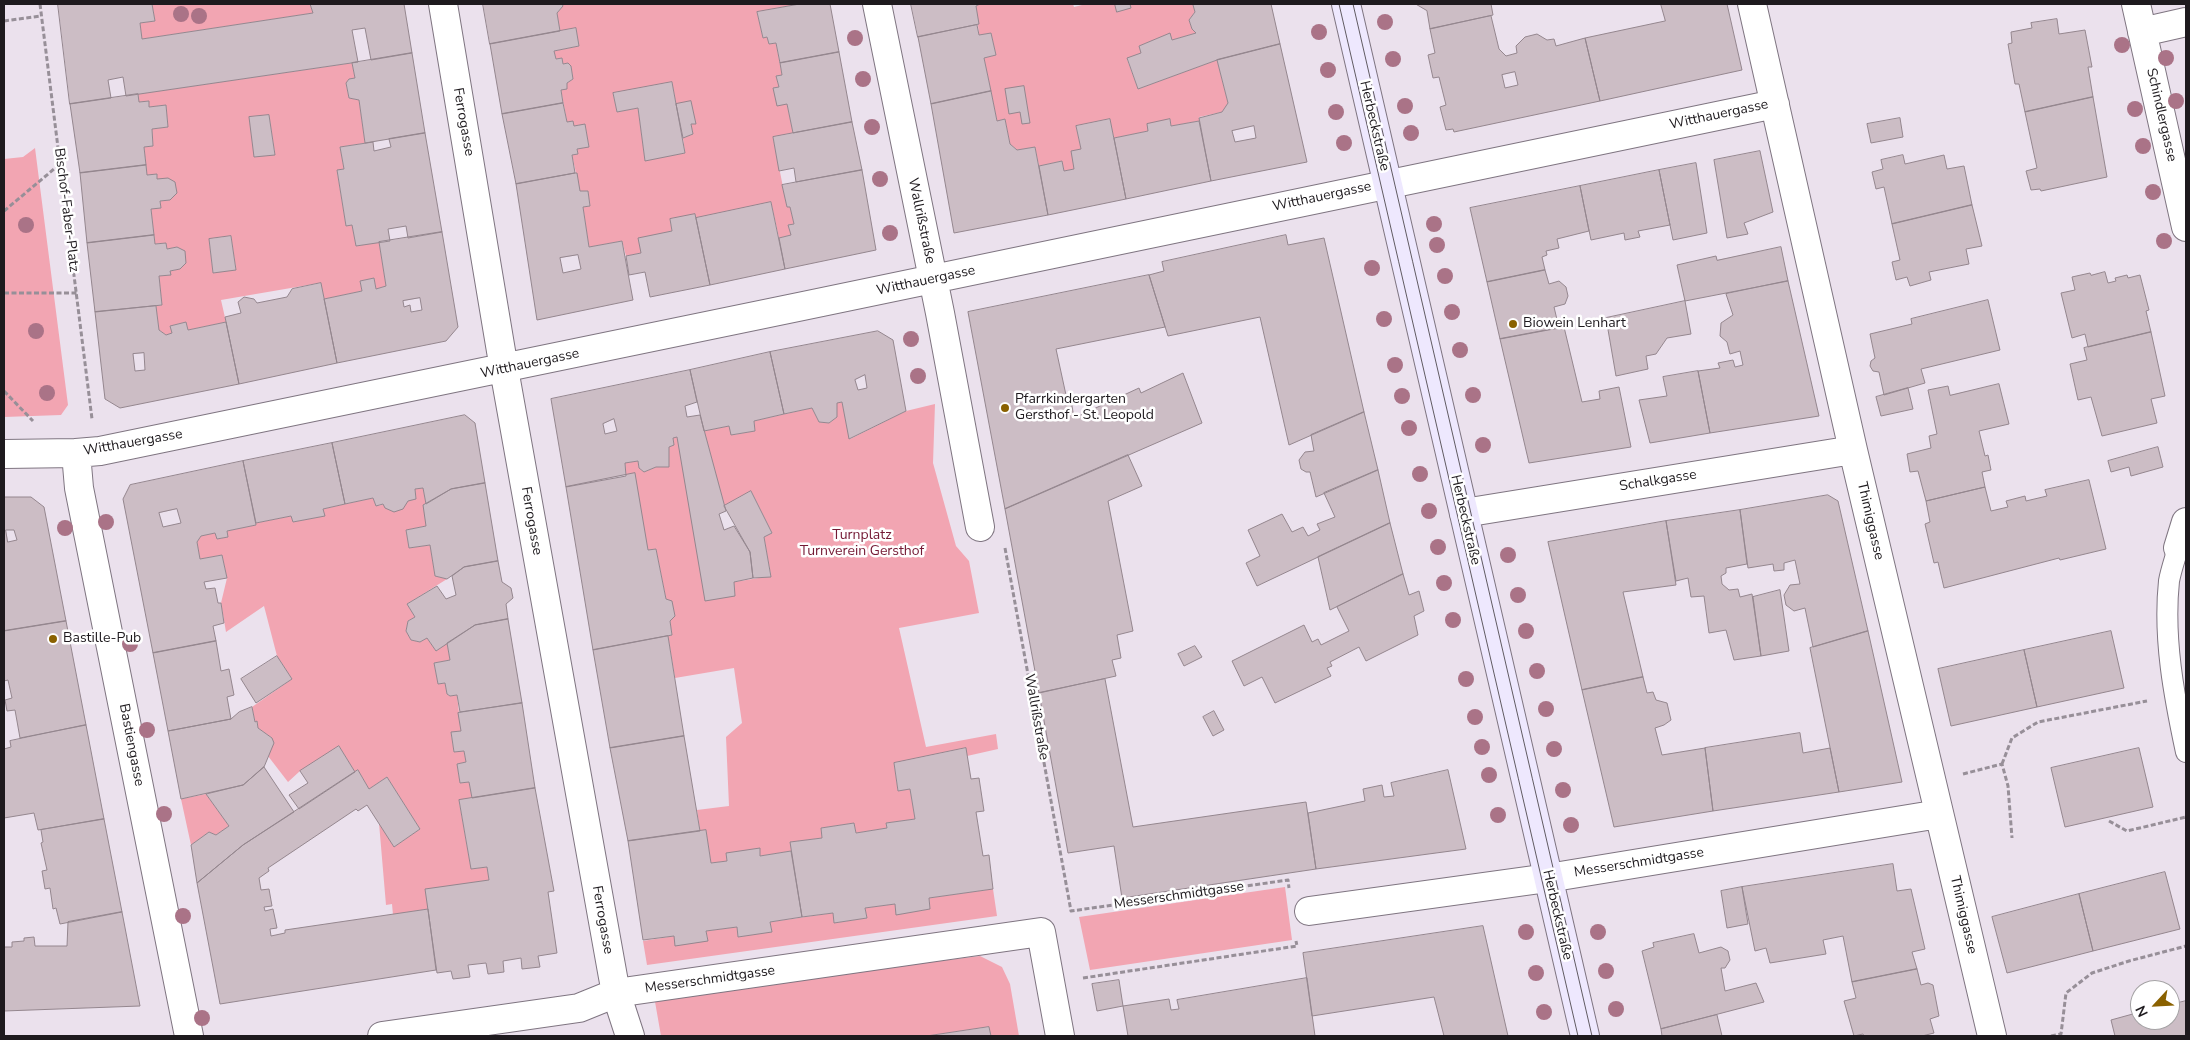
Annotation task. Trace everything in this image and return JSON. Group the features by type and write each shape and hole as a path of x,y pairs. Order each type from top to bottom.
{"street":[{"name":"Ferrogasse","path":"443,4 504,369 616,993 630,1036"},
{"name":"Wallrißstraße","path":"876,4 933,279 980,527"},
{"name":"Herbeckstraße","path":"1346,4 1585,1036"},
{"name":"Thimiggasse","path":"1752,4 1853,450 1992,1036"},
{"name":"Schindlergasse","path":"2136,4 2186,227"},
{"path":"2142,32 2186,22"},
{"name":"Witthauergasse","path":"76,453 100,451 504,369 1387,183 1775,104"},
{"name":"Schalkgasse","path":"1464,513 1853,450"},
{"path":"4,454 76,453"},
{"name":"Bastiengasse","path":"76,453 79,488 189,1036"},
{"path":"2178,548 2186,522"},
{"name":"Messerschmidtgasse","path":"1309,911 1548,878 1939,814"},
{"name":"Messerschmidtgasse","path":"382,1036 579,1008 616,993 1041,932 1060,1036"}],"lane":[{"path":"2178,548 2169,580 2168,635 2174,696 2186,752"}],"path":[{"name":"Bischof-Faber-Platz","path":"40,4 93,417"},
{"path":"4,21 41,16"},
{"path":"4,211 60,164"},
{"path":"4,293 77,293"},
{"path":"4,391 33,421"},
{"name":"Wallrißstraße","path":"1004,542 1071,912"},
{"path":"2012,838 2008,786 2002,764 2012,738 2038,722 2090,710 2174,696"},
{"path":"1931,782 2002,764"},
{"path":"2109,820 2128,831 2186,817"},
{"name":"Messerschmidtgasse","path":"1071,912 1288,880"},
{"path":"1083,978 1297,946"},
{"path":"2051,1036 2060,1034 2066,993 2092,973 2186,946"}],"green space":[{"path":"152,4 310,4 313,13 142,39 140,23 155,21"},
{"path":"562,4 800,4 757,12 763,38 767,37 769,44 776,43 782,75 776,76 779,87 773,88 787,104 793,133 773,137 787,207 790,207 794,224 788,225 791,235 779,238 771,202 696,218 695,215 670,219 672,231 641,253 626,256 622,241 589,247 583,207 590,206 588,191 580,191 572,155 578,154 577,149 589,146 585,125 574,126 567,122 561,90 567,89 567,83 573,79 571,66 568,63 563,64 562,58 556,59 554,51 579,46 576,28 560,31 557,13 563,6","holes":["672,82 676,104 695,124 691,124 693,134 683,138 685,153 645,160 638,108 617,112 613,93"]},
{"path":"980,4 1073,4 1074,7 1086,4 1198,4 1193,5 1195,12 1189,20 1192,29 1196,33 1172,40 1169,34 1139,46 1141,53 1127,59 1138,89 1217,60 1228,103 1222,112 1199,117 1199,121 1171,126 1170,119 1148,131 1114,138 1109,119 1076,126 1081,149 1074,169 1064,171 1062,161 1039,166 1035,147 1017,150 1010,144 1005,119 997,121 984,58 996,55 991,33 979,35 976,6"},
{"path":"352,63 355,78 349,79 346,84 349,98 359,100 365,143 340,147 344,169 337,171 346,226 352,225 356,246 379,242 386,286 376,289 374,278 360,281 362,291 324,299 320,283 221,300 226,322 188,330 186,322 170,326 172,333 166,335 159,330 156,306 162,305 159,276 170,275 170,271 180,269 186,263 177,247 167,249 166,243 155,244 151,209 161,208 160,201 170,200 177,193 157,179 156,174 147,175 144,147 153,146 152,129 168,127 166,105 149,107 148,101 139,102 138,94","holes":["269,115 275,154 255,157 249,117","231,236 236,269 213,273 209,239"]},
{"path":"35,148 68,405 61,415 4,417 4,159 23,157"},
{"name":"Turnplatz Turnverein Gersthof","path":"842,402 850,439 906,411 935,404 933,463 956,546 969,561 979,613 899,628 926,747 996,734 998,749 967,756 965,748 894,763 898,791 910,789 915,819 886,823 887,828 856,833 854,823 821,828 822,838 791,842 791,851 760,856 760,849 726,854 727,861 711,863 706,831 700,831 697,810 729,806 726,737 742,723 734,668 675,678 668,636 672,635 670,621 675,616 666,599 656,549 648,550 626,476 625,463 638,461 639,468 644,472 656,467 669,467 669,447 674,445 673,438 677,437 735,596 734,582 771,576 764,537 772,533 751,491 724,506 704,431 729,426 732,435 755,431 754,421 812,408 819,422 829,423 837,417 837,403"},
{"path":"423,488 426,504 426,526 406,530 409,548 430,545 435,576 447,579 407,604 415,617 408,621 406,631 411,640 420,642 427,638 436,651 447,643 450,660 434,663 438,684 445,683 447,694 450,696 457,695 461,731 451,733 454,752 464,751 466,762 457,764 460,783 469,782 472,798 459,801 471,869 487,867 489,880 428,909 393,915 392,904 386,905 379,823 394,847 420,829 387,777 369,789 358,770 355,772 339,746 300,771 288,782 268,756 272,738 258,728 252,707 292,679 277,656 264,606 226,632 221,603 227,578 222,555 200,559 197,542 201,536 215,533 217,539 228,537 227,531 256,525 256,523 291,516 293,522 324,516 323,509 373,498 376,506 416,499 415,489"},
{"path":"206,794 229,826 216,835 209,832 191,845 181,799"},
{"path":"1285,887 1292,940 1090,970 1079,917"},
{"path":"993,889 997,916 647,965 643,941 674,936 708,940 706,931 737,927 738,937 772,931 770,922 833,913 834,923 867,918 865,908 895,904 897,914 930,909 929,898"},
{"path":"980,956 1002,967 1010,984 1019,1036 991,1036 988,1027 927,1036 661,1036 654,996"}],"building":[{"path":"58,4 152,4 155,21 140,23 142,39 313,13 310,4 404,4 412,53 371,60 365,28 352,30 358,62 126,96 123,77 108,80 111,98 70,104"},
{"path":"483,4 562,4 563,6 557,13 560,31 490,44"},
{"path":"800,4 830,4 839,52 780,63 776,43 769,44 767,37 763,38 757,12"},
{"path":"911,4 980,4 976,6 979,24 918,37"},
{"path":"1115,4 1130,4 1131,8 1117,12"},
{"path":"1271,4 1280,44 1217,60 1138,89 1127,58 1141,53 1139,46 1170,33 1172,40 1196,33 1192,29 1189,20 1195,12 1193,5"},
{"path":"1416,4 1491,4 1493,15 1430,29 1427,11"},
{"path":"1661,4 1727,4 1742,70 1600,101 1585,38 1665,21"},
{"path":"1491,16 1499,49 1506,56 1517,53 1516,46 1525,37 1537,34 1547,40 1554,39 1556,46 1585,38 1600,101 1454,132 1453,129 1446,130 1440,107 1446,105 1439,77 1433,78 1428,55 1435,53 1430,29","holes":["1515,72 1518,85 1505,88 1502,75"]},
{"path":"2057,19 2059,34 2085,30 2092,67 2088,67 2093,97 2025,112 2019,84 2015,84 2008,44 2012,43 2011,32 2032,28 2031,23"},
{"path":"977,25 979,35 991,33 996,55 984,58 991,91 931,104 918,37"},
{"path":"576,28 579,46 554,51 556,59 562,58 563,64 568,63 571,66 573,79 567,83 567,89 561,90 563,103 502,114 490,44"},
{"path":"1280,44 1307,162 1211,181 1199,118 1222,112 1228,103 1217,60","holes":["1254,126 1256,138 1235,142 1232,131"]},
{"path":"839,52 852,122 793,133 787,104 777,106 773,88 779,87 776,76 782,75 780,63"},
{"path":"412,53 425,133 365,143 359,100 349,98 346,83 349,79 355,78 352,63"},
{"path":"672,82 685,153 645,161 638,108 617,112 613,93"},
{"path":"1024,86 1030,123 1022,124 1020,112 1009,114 1005,89"},
{"path":"991,91 997,121 1005,119 1010,144 1017,150 1035,147 1048,215 954,233 931,104"},
{"path":"138,94 139,102 149,101 149,107 166,105 168,127 152,129 153,146 144,147 146,165 80,173 70,104"},
{"path":"2093,97 2107,177 2041,191 2040,189 2031,190 2026,171 2037,168 2025,112"},
{"path":"691,101 696,124 691,124 693,134 683,138 676,104"},
{"path":"563,103 567,122 573,121 574,126 585,124 589,147 577,149 578,154 572,155 575,173 516,184 502,114"},
{"path":"269,115 275,155 254,157 249,117"},
{"path":"1900,118 1903,137 1871,143 1867,124"},
{"path":"1110,119 1126,199 1048,215 1039,166 1062,161 1064,171 1074,169 1071,151 1081,149 1076,126"},
{"path":"1170,119 1171,126 1199,121 1211,181 1126,199 1114,138 1148,131 1147,124"},
{"path":"852,122 862,170 796,182 794,168 779,171 773,137"},
{"path":"425,133 442,232 408,238 406,226 388,229 390,241 356,246 352,225 346,226 337,170 344,169 340,147 373,142 374,151 391,147 389,139"},
{"path":"1760,151 1773,212 1744,223 1748,234 1727,238 1714,160"},
{"path":"1903,155 1905,164 1944,155 1947,169 1964,166 1972,205 1892,224 1884,187 1876,189 1872,172 1883,169 1881,160"},
{"path":"1696,163 1707,233 1673,240 1659,170"},
{"path":"146,165 147,175 157,174 157,179 168,178 175,182 177,193 170,200 160,201 161,208 151,209 154,235 87,243 80,173"},
{"path":"862,170 876,250 785,269 779,238 791,235 788,225 794,224 790,207 787,207 782,185"},
{"path":"1659,170 1670,225 1638,231 1640,237 1625,240 1624,233 1591,240 1580,186"},
{"path":"577,173 580,191 588,191 590,206 583,207 589,247 622,241 633,300 537,320 516,184","holes":["578,255 581,269 563,273 560,258"]},
{"path":"1580,186 1589,231 1557,239 1559,248 1546,251 1547,255 1542,257 1545,270 1487,282 1470,208"},
{"path":"771,202 785,269 710,285 696,218"},
{"path":"1972,205 1982,246 1966,249 1969,264 1929,272 1931,280 1910,286 1907,277 1896,280 1892,262 1900,260 1892,224"},
{"path":"695,214 710,285 650,297 645,272 629,275 626,256 641,253 638,238 672,231 670,219"},
{"path":"442,232 458,327 446,341 337,363 324,299 362,291 360,281 374,278 376,289 386,286 379,242","holes":["420,298 422,310 411,312 410,305 404,307 403,301"]},
{"path":"154,235 155,244 166,243 167,249 177,247 185,251 186,263 180,269 170,271 171,275 159,276 162,305 95,312 87,243"},
{"path":"1286,235 1288,245 1324,238 1364,412 1289,445 1260,317 1168,336 1149,275 1164,271 1162,262"},
{"path":"231,236 236,270 213,273 209,239"},
{"path":"1781,247 1788,281 1685,301 1677,265 1716,256 1717,260"},
{"path":"1545,270 1549,284 1559,281 1566,287 1568,296 1565,304 1554,307 1559,328 1500,339 1487,282"},
{"path":"2105,272 2108,283 2116,281 2115,278 2127,275 2128,278 2140,275 2149,310 2146,311 2151,332 2088,347 2085,334 2072,338 2061,293 2075,290 2072,277"},
{"path":"1149,275 1165,327 1056,349 1066,395 1070,394 1074,418 1139,388 1141,393 1183,373 1202,423 1005,509 968,312"},
{"path":"1788,281 1819,416 1710,433 1698,371 1720,368 1718,363 1733,360 1735,367 1743,365 1740,351 1730,354 1727,342 1720,336 1721,323 1733,315 1726,294"},
{"path":"321,283 337,363 239,384 225,317 241,313 238,302 244,297 254,299 257,303 287,297 292,289"},
{"path":"1988,300 2000,350 1921,369 1925,383 1884,395 1879,372 1873,371 1870,366 1871,361 1875,358 1870,334 1912,324 1911,319"},
{"path":"1685,301 1691,334 1667,338 1656,354 1646,356 1648,369 1616,376 1606,318"},
{"path":"156,306 159,330 166,335 172,333 170,326 186,322 188,330 226,322 239,384 120,408 105,399 95,312","holes":["144,353 145,370 135,371 133,354"]},
{"path":"1564,327 1582,402 1600,399 1599,391 1619,387 1631,447 1529,463 1500,339"},
{"path":"878,331 893,340 906,411 849,439 842,402 837,403 837,417 829,423 819,422 812,408 784,414 770,352","holes":["865,375 867,388 858,390 855,380"]},
{"path":"2151,332 2165,396 2151,399 2157,423 2102,436 2091,397 2078,400 2070,364 2087,360 2084,348"},
{"path":"770,352 784,414 754,421 755,431 731,435 729,426 704,431 690,370"},
{"path":"690,370 697,402 685,406 687,417 700,415 726,511 719,514 724,530 734,526 750,552 753,578 734,582 735,596 705,601 677,437 673,438 674,445 669,447 669,467 656,467 644,472 639,468 638,461 625,463 626,476 566,487 551,399","holes":["614,419 617,431 605,434 603,424"]},
{"path":"1698,371 1710,433 1650,443 1639,400 1667,396 1663,377"},
{"path":"1999,384 2009,424 1979,431 1985,456 1988,455 1991,470 1982,472 1985,487 1926,501 1918,471 1910,472 1907,454 1931,448 1929,436 1937,434 1928,390 1948,386 1950,395"},
{"path":"1908,388 1913,409 1881,416 1876,397"},
{"path":"1364,412 1378,470 1316,497 1310,472 1301,469 1299,460 1305,452 1314,451 1311,435"},
{"path":"465,415 475,423 485,483 451,489 426,504 423,488 415,489 416,499 408,501 403,509 394,512 385,508 383,504 376,506 373,498 345,504 332,443"},
{"path":"332,443 345,504 323,509 325,516 293,522 291,516 256,523 243,461"},
{"path":"2158,447 2163,467 2131,476 2129,467 2111,472 2108,461"},
{"path":"1128,455 1142,486 1108,501 1133,631 1117,635 1121,658 1112,660 1116,676 1039,693 1005,509"},
{"path":"243,461 256,525 227,531 228,537 217,539 215,533 201,536 197,542 200,559 222,555 227,578 204,582 206,589 215,588 218,603 221,603 224,623 213,626 216,641 153,653 123,499 130,485","holes":["177,509 181,523 163,527 159,513"]},
{"path":"1378,470 1390,523 1257,586 1246,563 1260,556 1248,530 1282,514 1292,532 1303,527 1308,536 1320,530 1317,524 1335,517 1324,493"},
{"path":"635,473 648,550 656,549 666,599 672,601 675,616 670,621 672,635 593,650 566,487"},
{"path":"2089,480 2106,549 2060,560 2059,558 1944,588 1938,562 1934,563 1925,524 1930,522 1926,501 1985,487 1991,511 2008,507 2006,501 2025,496 2026,501 2047,496 2045,490"},
{"path":"485,483 498,561 464,567 447,579 435,576 430,545 409,548 406,530 426,526 423,505 451,489"},
{"path":"751,491 772,533 764,537 771,577 753,578 750,552 724,506"},
{"path":"1828,495 1838,501 1868,631 1813,647 1805,608 1794,611 1786,605 1784,595 1790,585 1800,584 1795,560 1784,563 1784,570 1774,571 1773,564 1748,568 1740,510"},
{"path":"4,497 31,497 44,507 66,621 4,631","holes":["6,530 14,530 17,540 8,542"]},
{"path":"1740,510 1747,564 1726,568 1726,573 1721,576 1722,584 1729,590 1738,589 1740,597 1752,594 1761,656 1734,660 1726,630 1709,633 1704,596 1691,597 1688,578 1676,581 1666,521"},
{"path":"1666,521 1676,585 1623,592 1643,677 1582,690 1548,542"},
{"path":"1390,523 1403,574 1330,610 1318,557"},
{"path":"498,561 502,582 511,588 513,598 506,604 508,619 475,625 436,651 427,638 420,642 411,640 406,631 408,621 415,617 407,604 437,586 446,599 456,595 452,576 464,567"},
{"path":"1403,574 1409,595 1419,591 1424,611 1414,616 1418,635 1366,661 1359,647 1330,662 1332,666 1327,668 1331,676 1275,703 1262,677 1244,686 1232,661 1304,625 1312,642 1318,639 1321,645 1349,631 1337,607"},
{"path":"1780,590 1789,651 1761,656 1753,597"},
{"path":"508,619 522,703 460,712 457,695 450,696 447,694 445,683 438,684 434,663 450,660 447,643 475,625"},
{"path":"66,621 86,725 20,738 15,710 7,711 5,700 12,698 8,680 4,681 4,631"},
{"path":"1868,631 1902,782 1839,792 1810,648"},
{"path":"2111,631 2124,688 2037,707 2024,650"},
{"path":"668,636 684,736 610,748 593,650"},
{"path":"216,641 221,671 229,669 234,695 227,697 231,719 168,731 153,653"},
{"path":"1195,646 1202,657 1184,666 1178,654"},
{"path":"2024,650 2037,707 1951,726 1938,669"},
{"path":"277,656 292,679 256,703 241,679"},
{"path":"1643,677 1647,693 1653,692 1656,700 1667,703 1671,720 1655,728 1662,755 1705,748 1713,811 1614,827 1582,690"},
{"path":"1105,679 1133,827 1306,802 1316,869 1122,898 1114,846 1068,853 1039,693"},
{"path":"522,703 535,788 472,798 469,782 460,783 457,764 466,762 464,751 454,752 451,732 461,731 458,713"},
{"path":"252,707 258,728 272,738 274,743 264,767 243,785 181,799 168,731 231,719 239,712"},
{"path":"1214,711 1224,730 1213,736 1203,717"},
{"path":"86,725 104,819 38,830 34,813 4,818 4,749 11,747 10,741"},
{"path":"1800,733 1803,753 1830,748 1839,792 1713,811 1705,748"},
{"path":"684,736 700,831 628,841 610,748"},
{"path":"339,746 355,772 299,809 289,795 308,783 300,771"},
{"path":"966,748 971,779 979,778 984,811 976,812 983,856 989,855 993,889 929,898 930,909 896,915 895,904 865,908 867,918 834,923 833,913 802,917 790,842 822,838 821,828 854,823 856,833 887,828 886,823 915,819 910,789 898,791 894,763"},
{"path":"2139,748 2153,807 2065,827 2051,768"},
{"path":"264,767 294,812 243,845 197,883 191,845 209,832 216,835 229,826 206,794 243,785"},
{"path":"358,770 369,789 387,777 420,829 394,847 367,805 358,811 356,809 268,868 269,871 259,878 261,890 269,889 272,906 264,907 265,911 273,909 277,928 270,929 271,936 285,933 285,930 428,909 436,970 220,1004 197,883 243,845"},
{"path":"1448,770 1466,849 1316,869 1308,813 1365,801 1363,789 1382,785 1384,797 1394,796 1391,783"},
{"path":"535,788 554,891 548,892 557,953 538,956 540,967 522,969 521,958 503,961 504,972 488,974 486,963 468,965 470,977 453,979 451,971 437,973 425,889 489,880 487,867 471,869 459,800"},
{"path":"104,819 122,912 60,924 56,908 53,909 50,888 45,889 42,871 47,870 41,843 43,842 41,830"},
{"path":"706,830 711,863 727,861 726,853 760,848 760,856 791,851 802,917 770,922 772,932 738,937 737,927 706,931 708,941 675,946 674,936 643,940 628,841"},
{"path":"1893,864 1897,891 1911,889 1925,949 1912,952 1917,969 1852,982 1843,936 1823,940 1826,954 1770,963 1766,948 1755,951 1742,887"},
{"path":"2165,872 2180,929 2093,951 2079,894"},
{"path":"1742,887 1748,924 1727,928 1721,891"},
{"path":"2079,894 2093,951 2007,973 1992,917"},
{"path":"122,912 140,1006 4,1011 4,947 12,947 12,942 24,941 24,938 34,937 35,946 67,946 68,922"},
{"path":"1483,926 1508,1036 1444,1036 1434,997 1312,1016 1303,953"},
{"path":"1694,934 1699,953 1721,947 1728,951 1730,960 1725,968 1721,968 1725,991 1756,983 1764,1002 1661,1029 1642,951 1654,947 1653,943"},
{"path":"1917,969 1921,985 1928,983 1933,985 1939,1016 1930,1019 1934,1033 1922,1036 1864,1036 1863,1034 1854,1036 1844,1001 1856,998 1852,982"},
{"path":"1307,978 1315,1036 1128,1036 1123,1006 1169,999 1171,1010 1179,1009 1177,1000"},
{"path":"1119,980 1123,1006 1097,1011 1092,984"},
{"path":"2186,1001 2186,1036 2115,1036 2111,1020 2130,1015 2130,1030 2180,1030 2180,1002"},
{"path":"1717,1015 1722,1036 1662,1036 1661,1029"},
{"path":"989,1027 991,1036 927,1036"}],"tram line":[{"path":"1339,4 1578,1036"},
{"path":"1353,4 1592,1036"}],"place":[{"name":"Biowein Lenhart","path":"1513,324"},
{"name":"Pfarrkindergarten Gersthof - St. Leopold","path":"1005,408"},
{"name":"Bastille-Pub","path":"53,639"}]}
